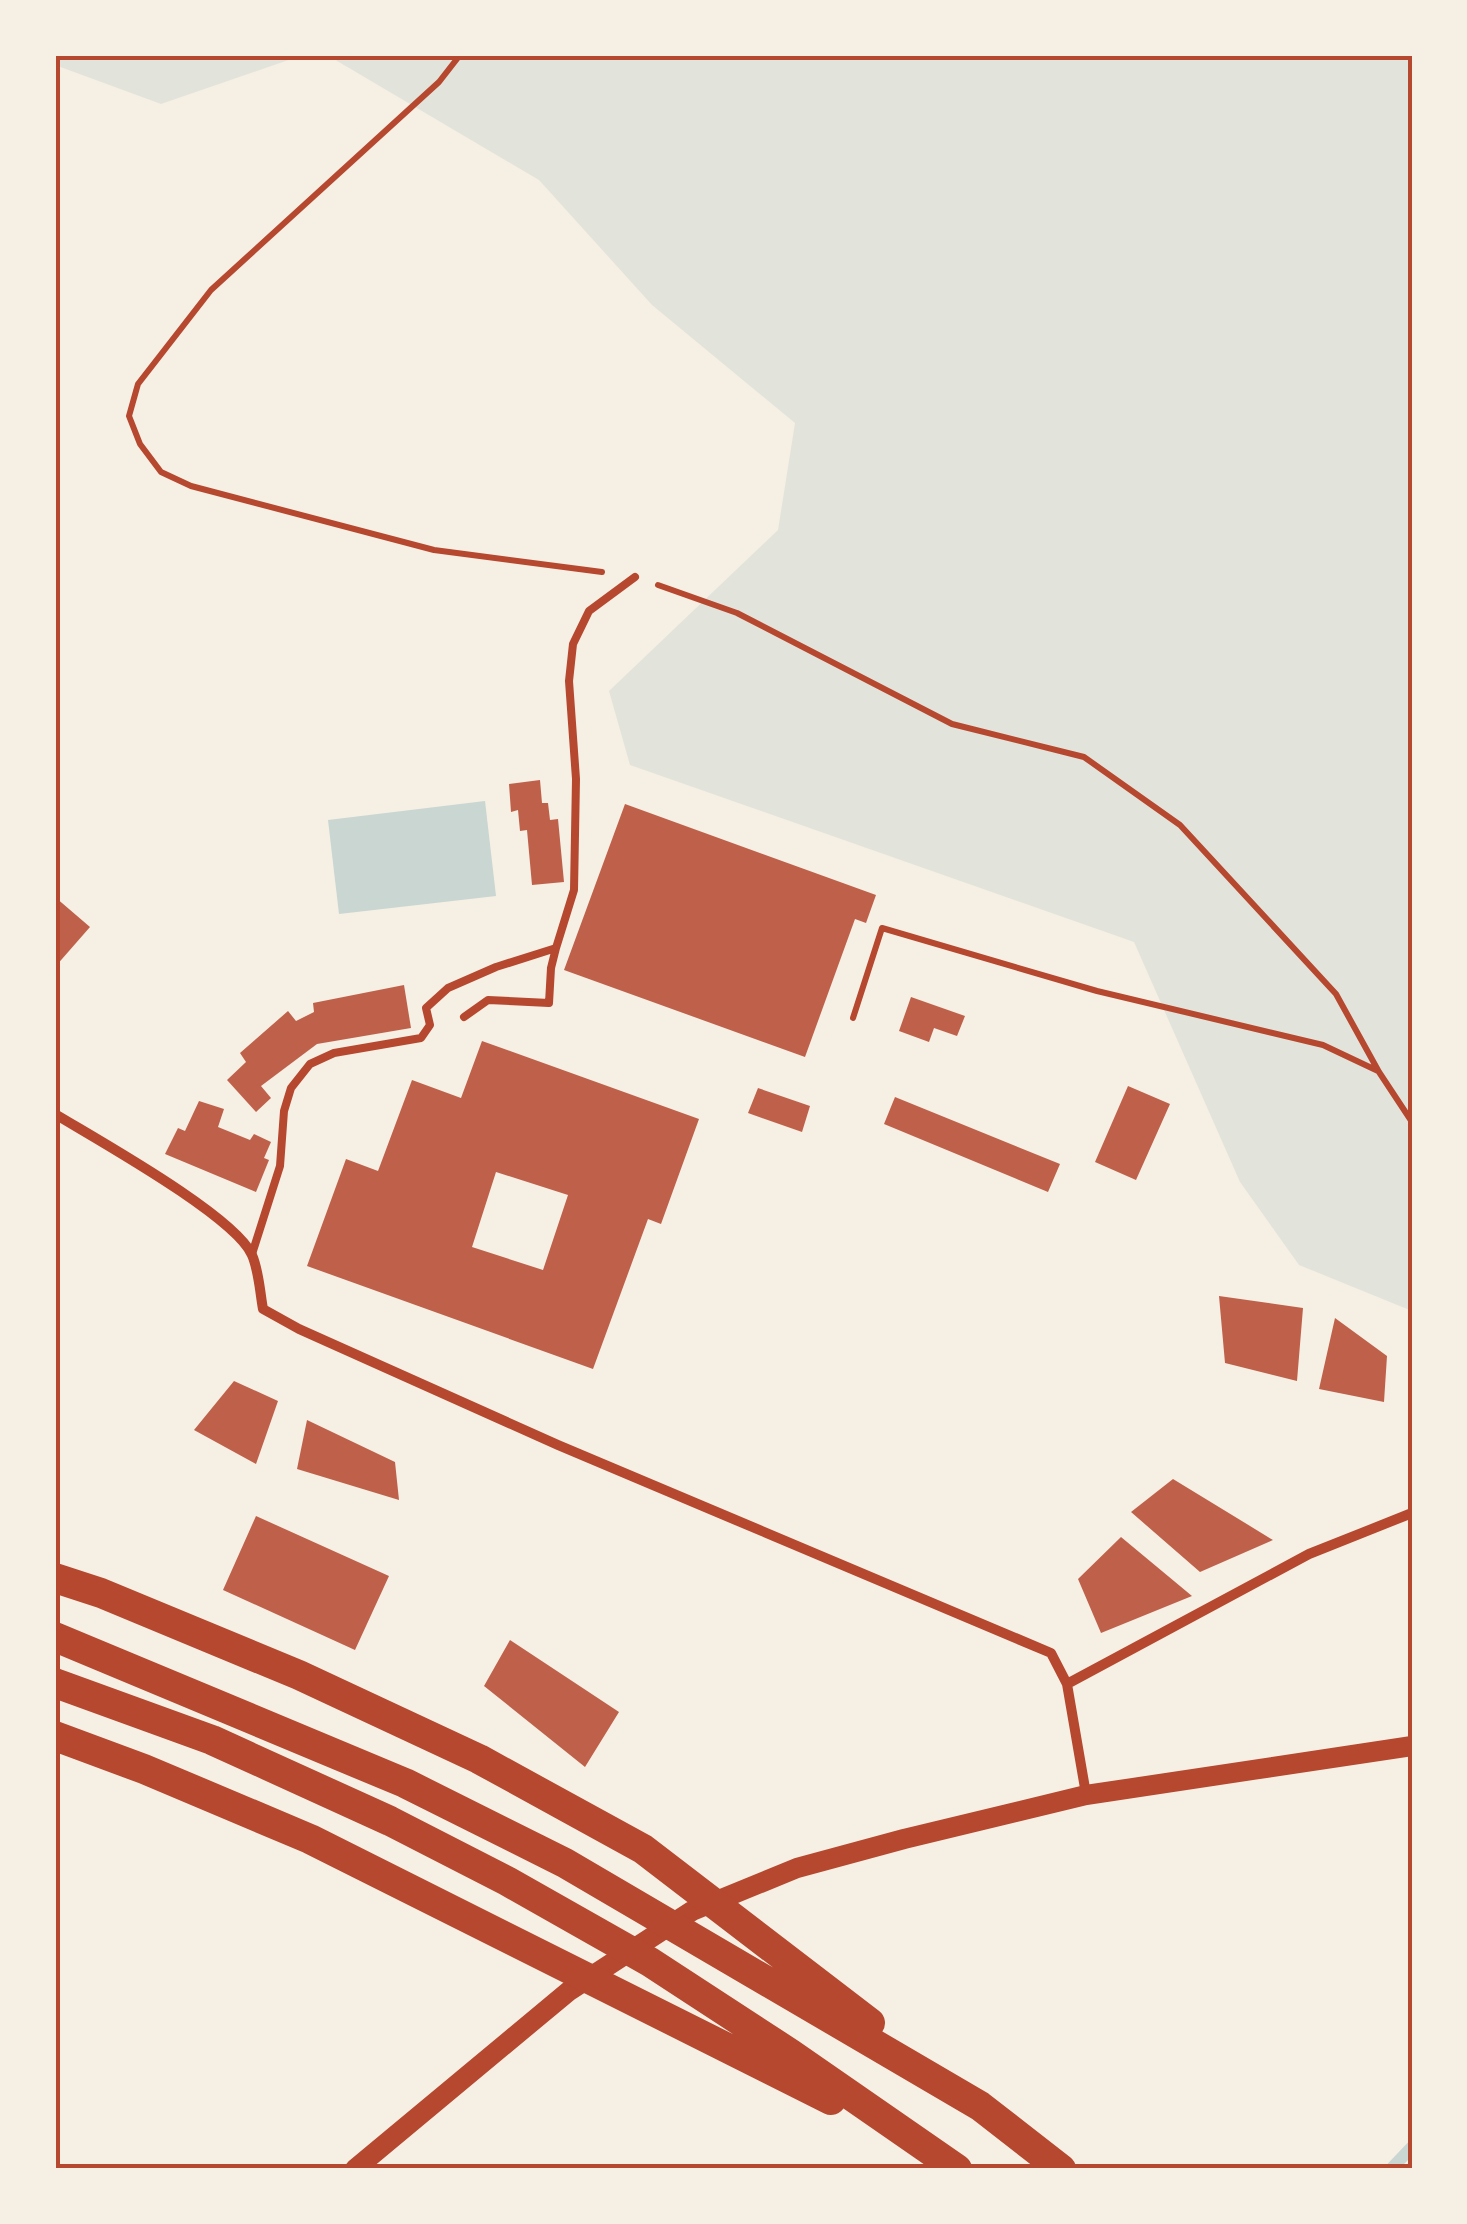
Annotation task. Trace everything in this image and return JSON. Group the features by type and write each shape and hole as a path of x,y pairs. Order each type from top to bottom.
{"highway":[{"path":"55,1578 299,1674 479,1759 643,1850 1060,2169"},
{"path":"55,1636 405,1784 566,1863 980,2106"},
{"path":"55,1683 212,1740 390,1821 506,1882 650,1962 947,2161"},
{"path":"55,1736 310,1839 947,2161"}],"main road":[{"path":"355,2169 569,1992 692,1911 797,1868 1086,1795 1412,1746"}],"street":[{"path":"55,1114 167,1182 230,1228 252,1254 263,1309 558,1445 1051,1654 1066,1684 1086,1795"},
{"path":"1066,1684 1309,1554 1412,1513"}],"lane":[{"path":"464,1017 488,1000 549,1003 551,968 574,890 576,779 569,681 573,644 589,611 636,577"},
{"path":"252,1254 280,1166 284,1112 291,1088 310,1064 334,1053 422,1038 430,1025 426,1008 448,988 496,967 556,948"}],"path":[{"path":"460,55 439,82 211,290 138,384 129,416 140,444 161,472 191,486 434,550 636,577 737,613 952,724 1084,757 1180,825 1336,994 1412,1122"},
{"path":"853,1018 882,928 1097,992 1322,1045 1379,1072"}],"shaded area":[{"path":"55,55 303,55 161,104 55,65"},
{"path":"327,55 1412,55 1412,1311 1299,1265 1240,1182 1134,942 630,765 609,691 778,530 795,423 652,305 539,180"},
{"path":"485,801 496,896 339,914 328,820"}],"building":[{"path":"540,780 542,803 548,803 550,820 558,819 564,882 532,885 527,830 520,831 518,810 511,812 509,784"},
{"path":"625,804 876,895 866,923 855,919 805,1057 564,970"},
{"path":"55,897 90,927 55,967"},
{"path":"404,985 411,1028 317,1044 261,1086 271,1098 256,1112 227,1080 246,1062 240,1053 288,1011 296,1021 314,1012 313,1003"},
{"path":"911,997 965,1016 957,1036 934,1028 929,1042 899,1031"},
{"path":"482,1041 699,1119 661,1224 648,1219 593,1369 307,1266 346,1159 378,1171 412,1080 461,1098","holes":["496,1172 568,1195 543,1270 472,1247"]},
{"path":"1128,1086 1170,1104 1136,1180 1095,1162"},
{"path":"758,1088 810,1106 802,1132 748,1113"},
{"path":"895,1097 1060,1164 1048,1192 884,1124"},
{"path":"199,1101 224,1109 218,1127 250,1140 254,1134 271,1142 264,1158 269,1160 256,1192 165,1154 178,1128 185,1131"},
{"path":"1219,1296 1303,1308 1297,1381 1225,1363"},
{"path":"1335,1318 1387,1356 1384,1402 1319,1389"},
{"path":"234,1381 278,1401 256,1464 194,1430"},
{"path":"307,1420 395,1462 399,1500 297,1469"},
{"path":"1173,1479 1273,1540 1200,1572 1131,1512"},
{"path":"256,1516 389,1576 355,1650 223,1590"},
{"path":"1121,1537 1192,1596 1101,1633 1078,1579"},
{"path":"510,1640 619,1712 585,1767 484,1686"}],"waterway":[{"path":"1391,2169 1412,2147"}]}
